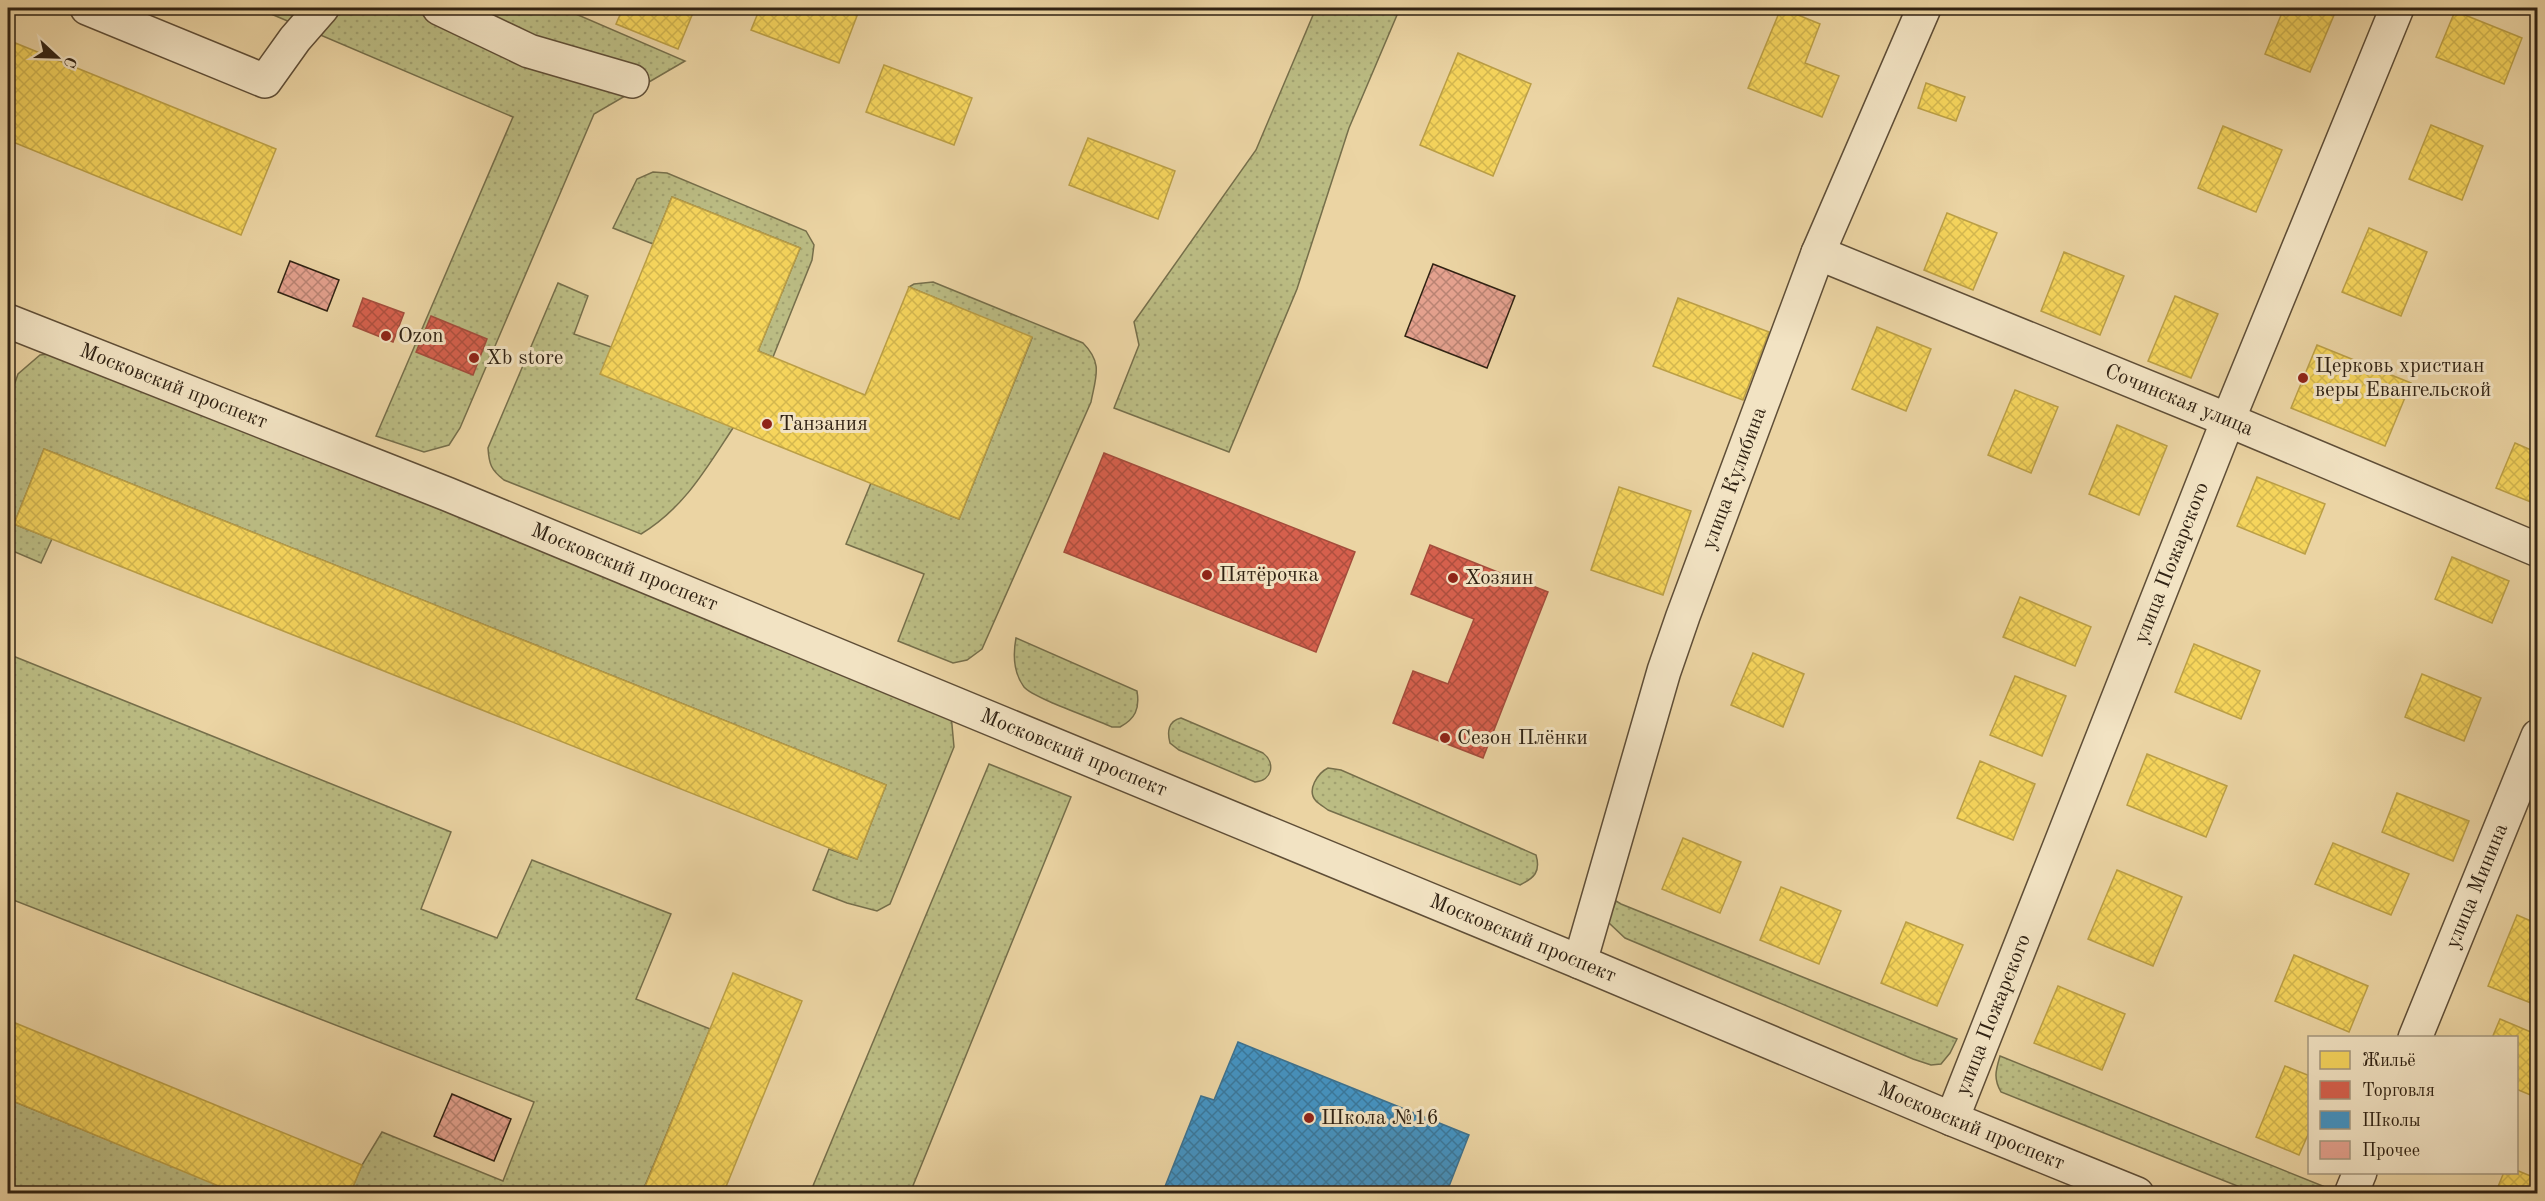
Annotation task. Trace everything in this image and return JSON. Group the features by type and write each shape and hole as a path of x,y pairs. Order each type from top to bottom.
{"street":[{"path":"87,8 265,81 295,39 322,8"},
{"path":"439,8 529,51 632,81"},
{"name":"улица Кулибина","path":"1580,962 1664,671 1818,253 1924,8"},
{"name":"улица Пожарского","path":"1952,1119 2228,420 2397,8"},
{"name":"Сочинская улица","path":"1818,253 2228,420 2538,550"},
{"name":"Московский проспект","path":"10,331 447,494 2137,1194"},
{"name":"улица Минина","path":"2416,1036 2538,736"},
{"path":"2351,1194 2360,1174"}],"green space":[{"path":"257,8 562,8 685,61 594,114 460,428 449,445 424,452 376,436 513,117"},
{"path":"1316,8 1400,8 1349,128 1297,289 1229,452 1114,408 1139,345 1134,322 1256,150"},
{"path":"653,172 667,173 806,231 814,245 812,260 773,357 758,351 800,248 672,197 653,244 613,228 637,179"},
{"path":"933,282 1083,343 1096,364 1091,402 982,649 967,660 953,663 898,641 924,574 846,544 871,483 959,519 1032,338 909,287 914,284"},
{"path":"558,283 588,296 574,334 611,347 733,428 682,500 656,524 641,534 504,480 493,470 490,463 488,448"},
{"path":"59,353 951,714 954,747 890,904 877,911 813,890 829,849 857,859 886,785 44,449 14,524 52,539 41,563 8,549 8,403 18,374 40,355"},
{"path":"1016,638 1137,691 1138,703 1133,717 1120,727 1112,727 1030,692 1020,681 1016,669 1014,657"},
{"path":"8,654 451,832 421,909 497,938 532,860 671,914 636,999 710,1029 642,1193 350,1193 362,1165 382,1132 503,1181 534,1102 8,898"},
{"path":"1181,718 1263,753 1271,766 1268,775 1261,781 1255,782 1179,750 1170,743 1169,731 1171,724"},
{"path":"989,764 1071,797 910,1193 810,1193"},
{"path":"1328,768 1341,770 1536,855 1538,866 1535,874 1520,885 1328,810 1316,801 1312,792 1314,782"},
{"path":"1616,901 1957,1039 1941,1064 1931,1065 1913,1059 1625,938 1608,922"},
{"path":"2000,1056 2335,1191 2334,1193 2255,1193 2001,1092 1996,1078"},
{"path":"8,1099 238,1193 8,1193"}],"building: Жильё":[{"path":"623,8 695,8 678,49 616,24"},
{"path":"760,8 860,8 839,63 751,30"},
{"path":"1781,8 1820,24 1805,63 1839,76 1822,117 1748,88"},
{"path":"2284,8 2337,8 2310,72 2265,54"},
{"path":"2455,11 2522,38 2504,84 2436,57"},
{"path":"8,40 276,149 241,235 8,140"},
{"path":"1458,53 1531,84 1493,176 1420,145"},
{"path":"884,65 972,98 954,145 866,112"},
{"path":"1926,83 1965,97 1956,121 1918,108"},
{"path":"2431,125 2483,146 2462,200 2409,179"},
{"path":"2223,126 2282,150 2256,212 2198,188"},
{"path":"1088,138 1175,171 1158,219 1069,185"},
{"path":"672,197 800,248 758,351 865,395 909,287 1032,337 959,519 600,374"},
{"path":"1947,213 1997,233 1973,290 1924,270"},
{"path":"2369,228 2427,252 2401,316 2342,292"},
{"path":"2064,252 2124,276 2100,335 2041,311"},
{"path":"2175,296 2218,314 2191,378 2148,361"},
{"path":"1678,298 1769,332 1743,400 1653,366"},
{"path":"1877,327 1931,349 1906,411 1852,389"},
{"path":"2317,345 2411,383 2385,446 2291,408"},
{"path":"2015,390 2058,407 2031,473 1988,455"},
{"path":"2117,425 2167,446 2139,515 2089,494"},
{"path":"2515,443 2538,453 2538,505 2496,488"},
{"path":"44,449 886,785 857,859 14,524"},
{"path":"2257,477 2325,504 2305,554 2237,526"},
{"path":"1619,487 1691,511 1663,595 1591,570"},
{"path":"2452,557 2509,581 2492,623 2435,599"},
{"path":"2020,597 2091,627 2075,666 2003,637"},
{"path":"2194,644 2260,671 2241,719 2175,692"},
{"path":"1753,653 1804,674 1783,727 1731,705"},
{"path":"2422,674 2481,698 2464,741 2405,717"},
{"path":"2015,676 2066,696 2042,756 1990,735"},
{"path":"2147,754 2227,786 2206,837 2127,805"},
{"path":"1980,761 2035,784 2013,840 1957,818"},
{"path":"2397,793 2469,821 2453,861 2382,832"},
{"path":"1683,838 1741,862 1720,913 1662,889"},
{"path":"2333,843 2409,874 2391,915 2315,884"},
{"path":"2538,867 2538,886 2531,883"},
{"path":"2117,870 2182,897 2153,966 2088,939"},
{"path":"1781,887 1841,911 1819,964 1760,940"},
{"path":"2517,915 2538,924 2538,988 2531,1003 2488,986"},
{"path":"1906,922 1963,945 1937,1006 1881,983"},
{"path":"2294,955 2368,986 2349,1032 2275,1001"},
{"path":"733,973 802,1001 723,1194 642,1194"},
{"path":"2058,986 2125,1014 2102,1070 2034,1043"},
{"path":"2500,1019 2538,1035 2538,1085 2533,1096 2518,1090 2518,1036 2493,1036"},
{"path":"8,1020 362,1165 350,1194 238,1194 8,1099"},
{"path":"2285,1066 2308,1075 2308,1135 2299,1155 2256,1137"},
{"path":"2518,1171 2538,1179 2538,1194 2495,1194 2503,1174 2518,1174"}],"building: Торговля":[{"path":"363,298 404,313 393,342 353,326"},
{"path":"431,316 487,339 473,375 416,352"},
{"path":"1104,453 1355,552 1316,652 1064,552"},
{"path":"1430,545 1548,592 1483,758 1393,723 1413,671 1448,684 1474,619 1411,594"}],"building: Школы":[{"name":"Школа №16","path":"1238,1042 1469,1135 1446,1194 1259,1194 1237,1185 1233,1194 1162,1194 1201,1096 1214,1100"}],"building: Прочее":[{"path":"290,261 339,280 327,311 278,292"},
{"path":"1433,264 1515,296 1487,368 1405,336"},
{"path":"452,1094 511,1119 494,1161 434,1136"}],"place":[{"name":"Ozon","path":"386,336"},
{"name":"Xb store","path":"474,358"},
{"name":"Церковь христиан веры Евангельской","path":"2303,378"},
{"name":"Танзания","path":"767,424"},
{"name":"Пятёрочка","path":"1207,575"},
{"name":"Хозяин","path":"1453,578"},
{"name":"Сезон Плёнки","path":"1445,738"},
{"name":"Школа №16","path":"1309,1118"}]}
